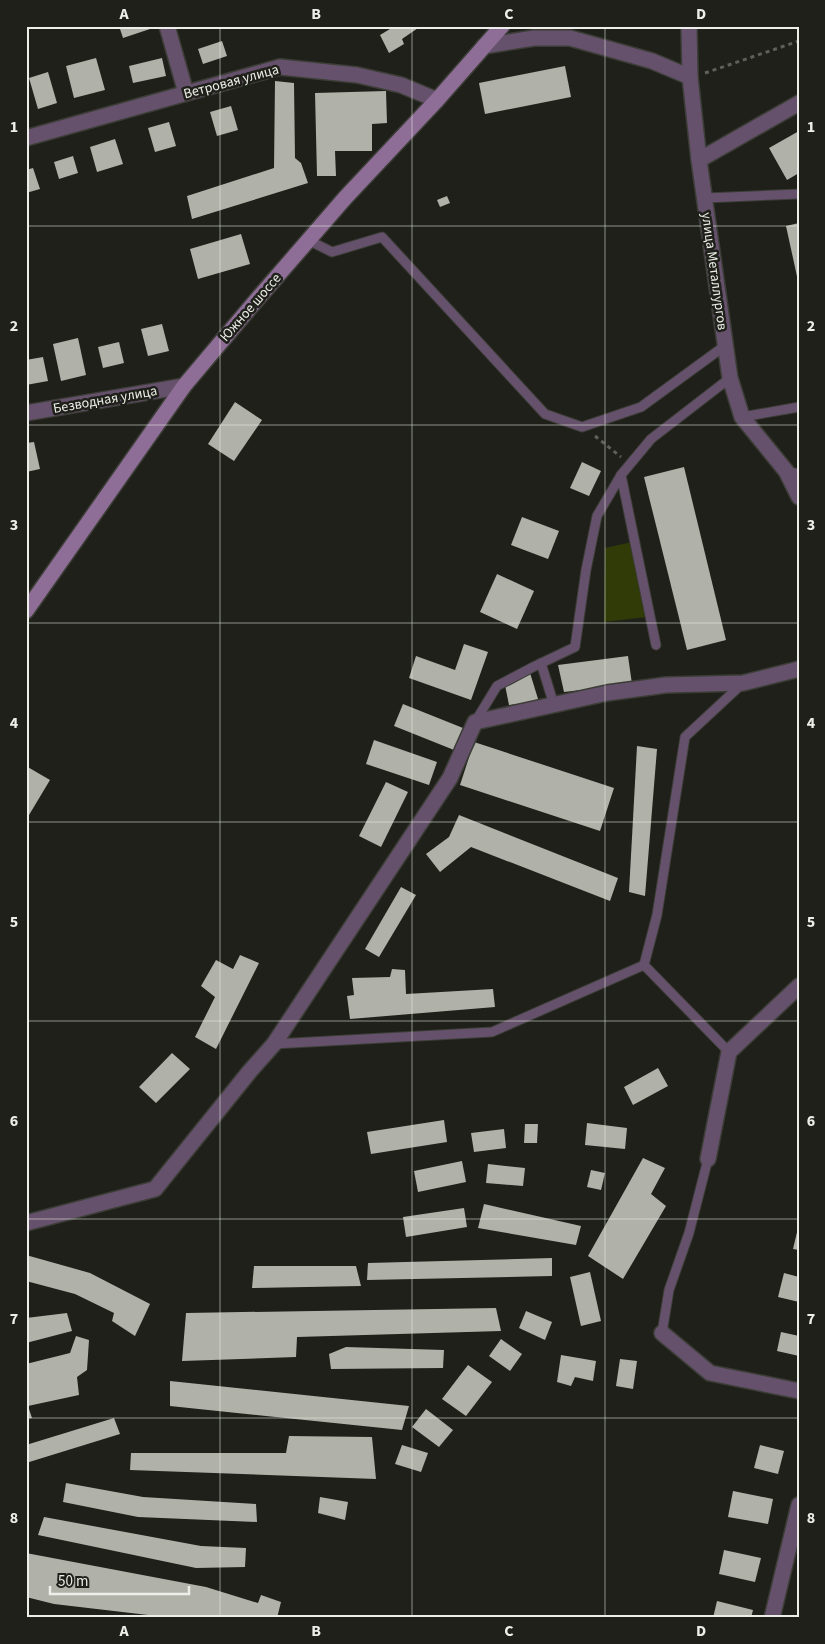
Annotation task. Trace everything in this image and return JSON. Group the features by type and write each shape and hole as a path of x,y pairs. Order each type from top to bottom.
{"street":[{"path":"168,26 186,93"},
{"name":"Южное шоссе","path":"26,611 184,386 308,240 437,100 502,26"},
{"name":"улица Металлургов","path":"689,26 690,78 699,160 730,378 742,417 792,472 799,497"},
{"path":"484,46 534,38 570,38 652,61 690,78"},
{"name":"Ветровая улица","path":"26,138 280,66 357,74 401,84 437,100"},
{"path":"699,160 799,103"},
{"name":"Безводная улица","path":"26,413 184,386"},
{"path":"26,1223 155,1189 274,1044 450,778 475,722 607,693 666,685 743,683 799,669"},
{"path":"708,1159 729,1052 799,986"},
{"path":"662,1333 710,1373 799,1391"},
{"path":"772,1618 799,1505"}],"lane":[{"path":"705,198 799,194"},
{"path":"308,240 332,252 382,237 545,414 582,427 641,407 726,345"},
{"path":"475,722 497,686 575,647 586,570 597,516 621,475 651,439 730,378"},
{"path":"742,417 799,407"},
{"path":"621,475 656,645"},
{"path":"541,663 554,705"},
{"path":"644,965 657,915 685,737 743,683"},
{"path":"274,1044 492,1032 644,965"},
{"path":"644,965 729,1052"},
{"path":"662,1333 669,1290 689,1233 708,1159"}],"path":[{"path":"690,78 799,41"},
{"path":"582,427 631,464"}],"green space":[{"path":"632,542 647,617 604,622 605,548"}],"building":[{"path":"119,26 149,26 150,29 123,38"},
{"path":"395,26 421,26 402,39 404,44 389,53 380,35"},
{"path":"222,41 227,56 203,64 198,49"},
{"path":"96,58 105,90 74,98 66,66"},
{"path":"162,58 166,76 133,83 129,66"},
{"path":"565,66 571,97 485,114 479,83"},
{"path":"48,72 57,103 38,109 29,78"},
{"path":"275,81 294,83 295,158 301,163 308,183 192,219 187,196 274,168"},
{"path":"386,91 387,123 372,124 372,151 335,151 336,176 317,176 315,93"},
{"path":"231,106 238,130 217,136 210,112"},
{"path":"169,122 176,146 155,152 148,128"},
{"path":"799,131 799,173 787,180 769,148"},
{"path":"115,139 123,164 97,172 90,147"},
{"path":"73,156 78,173 59,179 54,162"},
{"path":"33,168 40,189 26,193 26,170"},
{"path":"447,196 450,203 440,207 437,200"},
{"path":"799,223 799,281 798,281 786,226"},
{"path":"241,234 250,264 198,279 190,249"},
{"path":"162,324 169,351 148,356 141,329"},
{"path":"78,338 86,375 61,381 53,344"},
{"path":"119,342 124,363 103,368 98,347"},
{"path":"43,357 48,381 26,385 26,360"},
{"path":"235,402 262,420 234,461 208,444"},
{"path":"34,442 40,469 26,472 26,443"},
{"path":"582,462 601,471 589,496 570,488"},
{"path":"684,467 726,640 687,650 644,477"},
{"path":"522,517 559,531 548,559 511,545"},
{"path":"497,574 534,591 517,629 480,612"},
{"path":"464,644 488,652 471,700 409,678 416,656 455,670"},
{"path":"628,656 632,684 564,692 558,665"},
{"path":"530,673 539,702 509,705 505,685"},
{"path":"403,704 463,728 454,750 394,726"},
{"path":"374,740 437,762 429,785 366,764"},
{"path":"474,742 614,788 600,831 460,785"},
{"path":"637,746 657,749 645,896 629,892"},
{"path":"26,766 50,780 26,820"},
{"path":"386,782 408,792 381,847 359,836"},
{"path":"459,815 618,878 610,901 471,847 440,872 426,854 449,837"},
{"path":"401,887 416,895 379,957 365,949"},
{"path":"240,955 259,963 216,1049 195,1037 215,997 201,986 216,960 233,969"},
{"path":"392,969 405,970 406,994 493,989 495,1007 350,1019 347,996 354,995 352,978 390,977"},
{"path":"172,1053 190,1069 156,1103 139,1087"},
{"path":"658,1068 668,1086 633,1105 624,1087"},
{"path":"444,1120 447,1142 371,1154 367,1132"},
{"path":"587,1123 627,1128 625,1149 585,1145"},
{"path":"525,1124 538,1124 537,1143 524,1143"},
{"path":"504,1129 506,1148 474,1152 471,1133"},
{"path":"643,1158 665,1168 651,1194 666,1206 623,1279 588,1256"},
{"path":"462,1161 466,1182 418,1192 414,1171"},
{"path":"488,1164 525,1168 523,1186 486,1183"},
{"path":"591,1170 605,1173 601,1190 587,1187"},
{"path":"484,1204 581,1226 576,1245 478,1228"},
{"path":"464,1208 467,1227 406,1237 403,1217"},
{"path":"799,1228 799,1250 793,1249"},
{"path":"26,1255 90,1273 150,1304 135,1336 112,1321 114,1313 75,1294 26,1281"},
{"path":"552,1258 552,1276 367,1280 368,1263"},
{"path":"254,1266 356,1266 361,1286 252,1288"},
{"path":"590,1272 601,1321 581,1326 570,1277"},
{"path":"784,1273 799,1277 799,1302 778,1297"},
{"path":"496,1308 501,1331 297,1337 296,1357 182,1361 186,1313"},
{"path":"526,1311 552,1322 545,1340 519,1328"},
{"path":"67,1313 72,1331 26,1343 26,1318"},
{"path":"781,1332 799,1336 799,1356 777,1351"},
{"path":"76,1336 89,1340 87,1370 77,1377 79,1395 28,1406 32,1418 26,1419 26,1364 70,1353"},
{"path":"501,1339 522,1354 510,1371 489,1356"},
{"path":"346,1347 444,1350 443,1368 331,1369 329,1354"},
{"path":"561,1355 596,1361 593,1381 575,1377 571,1386 557,1382"},
{"path":"620,1359 637,1361 633,1389 616,1386"},
{"path":"468,1365 492,1382 466,1416 442,1399"},
{"path":"170,1381 409,1406 402,1430 170,1406"},
{"path":"426,1409 453,1430 439,1447 412,1427"},
{"path":"114,1418 120,1434 26,1463 26,1445"},
{"path":"289,1436 372,1437 376,1479 130,1470 131,1453 286,1453"},
{"path":"402,1445 428,1453 421,1472 395,1464"},
{"path":"760,1445 784,1451 778,1474 754,1468"},
{"path":"66,1483 143,1497 256,1504 257,1522 138,1517 63,1502"},
{"path":"733,1491 773,1499 768,1524 728,1517"},
{"path":"320,1497 348,1502 345,1520 318,1513"},
{"path":"44,1517 201,1546 246,1548 245,1567 196,1568 38,1535"},
{"path":"724,1550 761,1558 755,1582 719,1574"},
{"path":"26,1553 206,1587 258,1603 261,1595 281,1602 277,1618 159,1618 148,1615 54,1604 26,1597"},
{"path":"717,1601 753,1610 751,1618 713,1618"}]}
